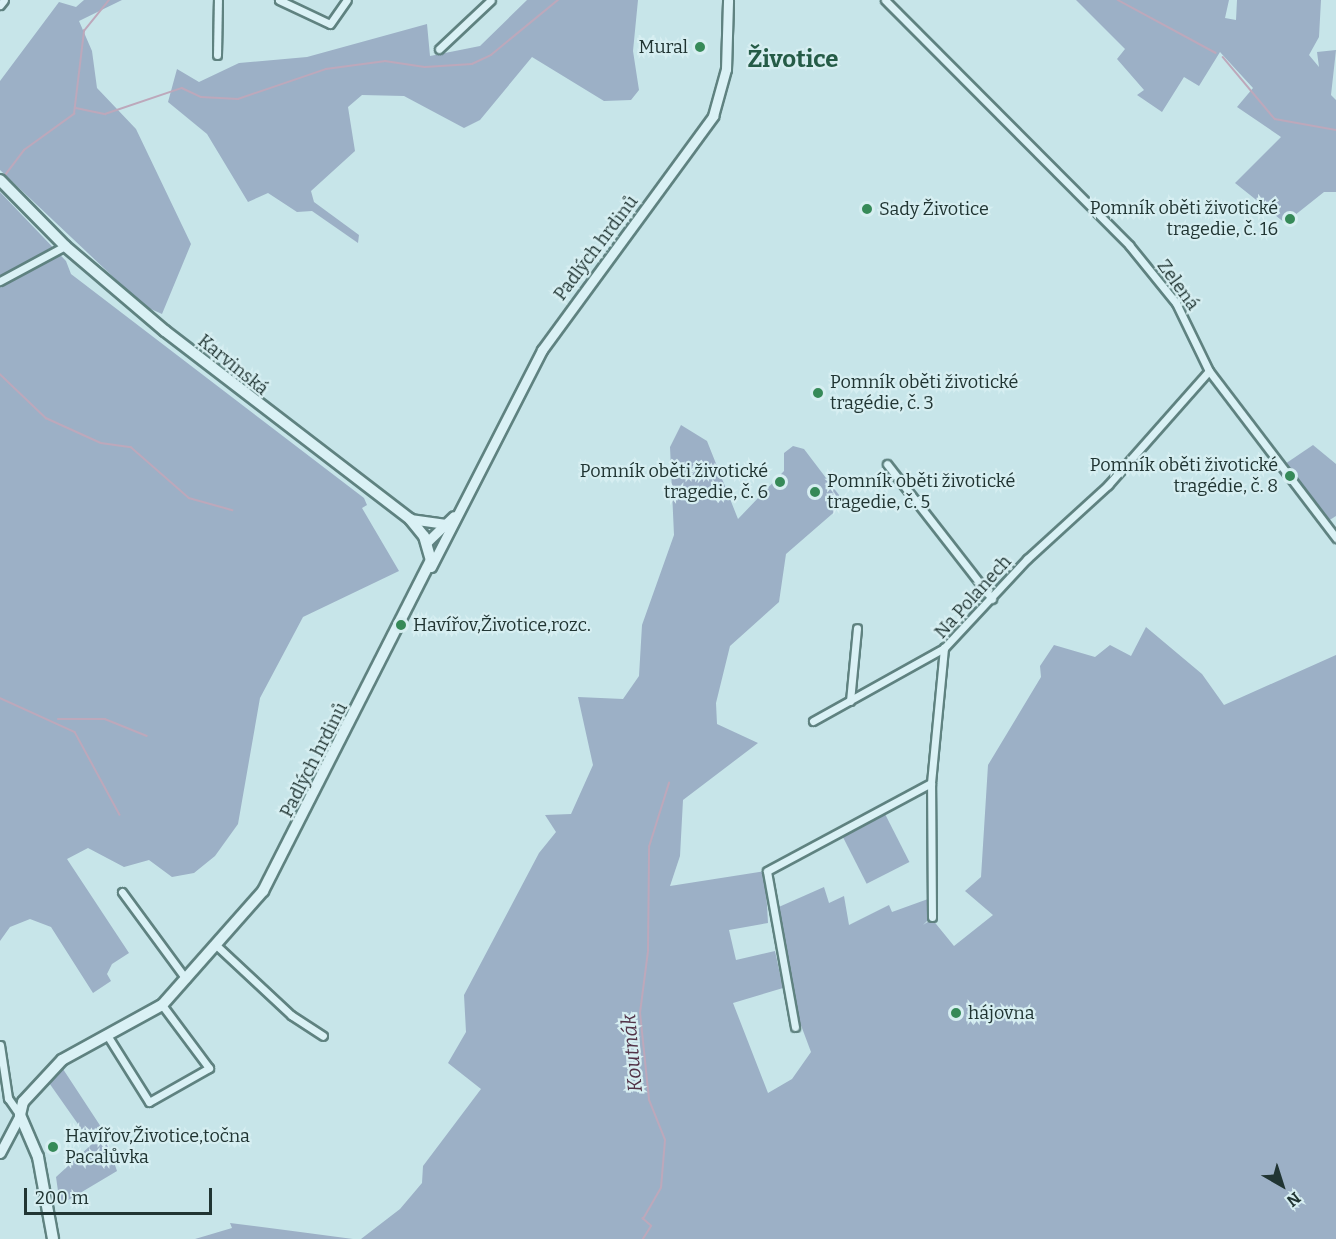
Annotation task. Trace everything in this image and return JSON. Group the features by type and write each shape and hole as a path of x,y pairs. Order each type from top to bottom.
{"main road":[{"name":"Karvinská","path":"0,180 65,246 220,377 410,519 427,542"},
{"path":"427,542 431,560 427,574"},
{"name":"Padlých hrdinů","path":"20,1115 23,1102 47,1072 162,1005 270,881 427,574"},
{"path":"20,1115 38,1157 53,1239"}],"street":[{"path":"0,5 4,0"},
{"path":"217,55 218,0"},
{"path":"279,0 330,24 347,0"},
{"path":"439,49 491,0"},
{"name":"Padlých hrdinů","path":"427,574 542,350 713,116 726,69 728,0"},
{"name":"Zelená","path":"885,0 1130,245 1176,303 1209,371 1336,538"},
{"path":"0,281 65,246"},
{"name":"Na Polanech","path":"932,917 930,783 944,648 1108,485 1209,371"},
{"path":"887,464 992,598"},
{"name":"Padlých hrdinů","path":"427,542 460,510"},
{"path":"410,519 446,524"},
{"path":"427,542 446,538"},
{"path":"850,701 857,628"},
{"path":"813,721 944,648"},
{"path":"795,1027 767,871 930,783"},
{"path":"122,892 186,979"},
{"path":"216,945 291,1015 323,1036"},
{"path":"107,1035 149,1102 209,1068 162,1005"},
{"path":"0,1045 9,1098 20,1115 0,1153"},
{"path":"12,1128 26,1129"}],"shaded area":[{"path":"84,0 122,0 79,21 92,51 97,88 136,129 191,244 162,314 144,306 0,170 0,81 59,2 76,7"},
{"path":"527,0 638,0 633,51 639,90 631,100 604,101 532,57 480,120 464,128 404,96 362,95 348,107 355,151 311,191 314,202 359,235 358,243 312,211 297,212 268,193 248,202 207,134 168,102 177,69 199,82 239,63 307,57 427,24 430,56 480,46"},
{"path":"1076,0 1229,0 1225,18 1236,20 1237,0 1321,0 1319,37 1309,55 1319,67 1317,52 1336,50 1331,95 1336,100 1336,192 1324,192 1285,223 1235,183 1281,137 1237,107 1253,88 1220,52 1199,86 1184,77 1162,112 1137,95 1144,90 1117,59 1125,49"},
{"path":"0,192 66,261 71,274 364,498 367,505 362,508 399,571 303,617 260,698 238,824 215,856 194,873 172,877 149,860 124,867 88,848 67,859 129,953 112,964 107,974 111,981 93,993 51,927 30,919 10,927 0,941"},
{"path":"681,425 707,441 738,519 784,471 784,453 793,446 804,449 839,495 839,508 786,554 779,602 730,646 716,703 717,724 758,743 683,800 680,856 670,886 765,871 768,923 729,930 736,960 775,951 783,988 733,1003 768,1093 792,1079 811,1052 790,996 772,910 824,887 829,903 844,896 849,925 889,905 892,912 928,899 929,919 923,925 932,919 954,946 993,915 965,891 981,877 988,765 1041,677 1040,666 1054,645 1095,657 1110,645 1131,656 1146,627 1202,674 1224,705 1336,655 1336,1239 361,1239 400,1209 422,1183 423,1166 481,1089 448,1063 466,1032 464,995 539,853 556,832 545,815 571,814 593,765 578,697 623,699 639,676 642,625 674,535 670,447"},
{"path":"1313,445 1336,464 1336,516 1328,521 1282,466"},
{"path":"884,812 909,862 867,884 841,834"},
{"path":"63,1069 103,1130 117,1171 60,1205 56,1177 92,1144 47,1080"},
{"path":"230,1223 353,1239 195,1239 232,1228"}],"waterway":[{"path":"3,178 24,150 74,114 84,31 109,0"},
{"path":"76,108 105,114 182,88 201,97 238,99 326,69 385,61 425,67 472,64 491,55 558,0"},
{"path":"1118,0 1216,53"},
{"path":"1223,57 1275,119 1336,130"},
{"path":"0,374 46,418 101,443 131,447 189,498 232,510"},
{"path":"0,698 75,732 120,815"},
{"path":"58,719 105,719 147,736"},
{"name":"Koutnák","path":"643,1239 651,1226 643,1219 661,1188 665,1140 649,1100 640,1013 648,951 649,847 669,783"}],"place":[{"name":"Mural","path":"700,47"},
{"name":"Sady Životice","path":"867,209"},
{"name":"Pomník oběti životické tragedie, č. 16","path":"1290,219"},
{"name":"Pomník oběti životické tragédie, č. 3","path":"818,393"},
{"name":"Pomník oběti životické tragédie, č. 8","path":"1290,476"},
{"name":"Pomník oběti životické tragedie, č. 6","path":"780,482"},
{"name":"Pomník oběti životické tragedie, č. 5","path":"815,492"},
{"name":"Havířov,Životice,rozc.","path":"401,625"},
{"name":"hájovna","path":"956,1013"},
{"name":"Havířov,Životice,točna Pacalůvka","path":"53,1147"}],"district":[{"name":"Životice","path":"793,60"}]}
